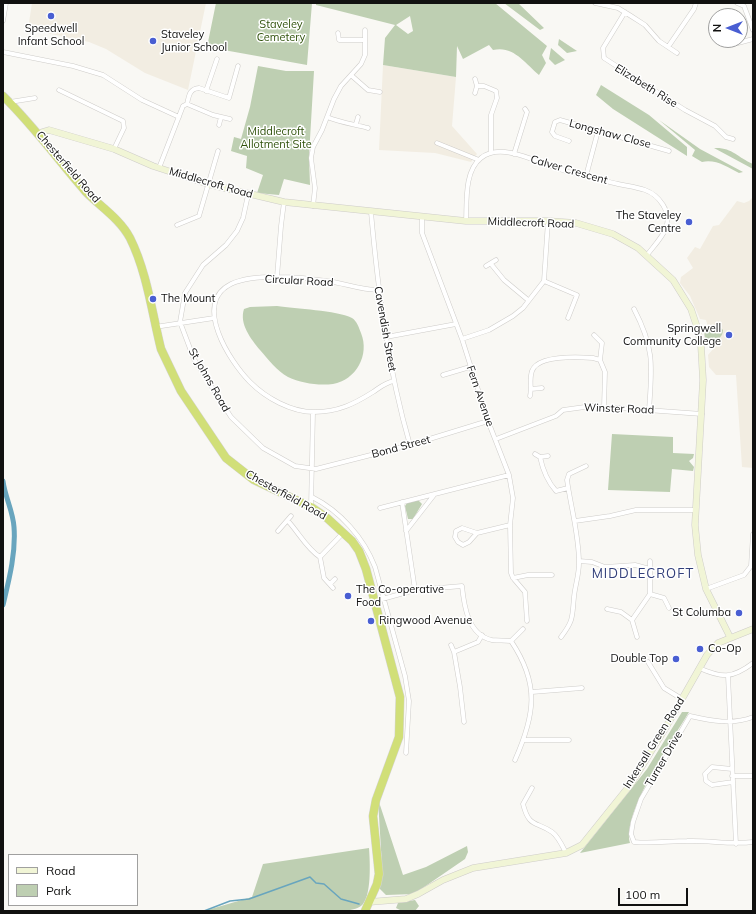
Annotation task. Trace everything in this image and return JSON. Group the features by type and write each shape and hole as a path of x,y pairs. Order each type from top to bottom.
{"highway":[{"name":"Chesterfield Road","path":"3,96 39,133 87,192 120,223 127,232 139,260 161,349 175,380 199,419 226,458 254,480 311,507 345,532 359,551 366,569 397,681 400,697 400,720 397,748 376,800 373,816 379,874 365,908"}],"street":[{"path":"3,21 6,3"},
{"path":"594,3 618,8 625,12 645,25 659,41 677,53"},
{"path":"668,47 694,9 696,3"},
{"path":"737,3 744,6 753,30"},
{"name":"Elizabeth Rise","path":"625,12 603,48 604,58 685,110 712,124 726,137 733,139"},
{"path":"313,206 315,188 311,158 313,147 341,86 352,76 361,64 365,55 365,30"},
{"path":"338,33 339,42 365,40"},
{"path":"3,52 73,66 103,75 142,100 179,117"},
{"path":"206,91 217,60"},
{"path":"159,168 183,106 187,104 190,93 194,88 229,98 238,66"},
{"path":"352,76 368,90 380,92"},
{"path":"475,79 477,86 475,93"},
{"path":"466,221 469,182 472,169 479,160 491,152 492,115 497,98 496,90 484,86 477,86"},
{"path":"59,90 123,121 124,128 114,149"},
{"path":"10,102 35,98"},
{"path":"187,104 230,119"},
{"path":"514,154 527,112 525,109"},
{"path":"219,125 221,117"},
{"path":"327,117 346,124 356,124 368,128"},
{"path":"356,124 358,117"},
{"name":"Longshaw Close","path":"569,141 556,136 552,132 556,122 560,120 669,151"},
{"name":"Middlecroft Road","path":"39,133 49,130 114,149 159,168 248,195 313,206 466,221 548,221 576,223 612,234 625,240 646,255 673,280 691,309 697,326 703,365 702,414 695,526 698,555 706,589 730,637"},
{"path":"586,176 598,131"},
{"path":"437,143 479,160"},
{"path":"177,225 199,216 218,151"},
{"name":"Calver Crescent","path":"491,152 514,154 586,176 646,190 663,205 667,214 666,227 646,255"},
{"path":"180,322 185,293 203,265 226,245 237,231 243,218 248,195"},
{"path":"277,277 284,202"},
{"name":"Cavendish Street","path":"371,212 378,290 394,380 410,445"},
{"name":"Fern Avenue","path":"422,217 422,233 462,339 488,421 509,475 513,498 510,525 510,573 513,578"},
{"path":"462,339 489,330 522,308 544,281 548,221"},
{"path":"486,266 496,260"},
{"path":"491,264 504,280 528,300"},
{"name":"Circular Road","path":"378,290 367,290 327,281 277,277 252,279 232,284 223,290 217,299 214,318 219,336 230,356 250,382 276,402 295,409 313,412 351,406 394,380"},
{"path":"544,281 577,295 568,318"},
{"path":"634,309 641,322 651,353 652,365 649,410"},
{"path":"155,327 214,318"},
{"name":"St Johns Road","path":"180,322 194,359 230,417 263,448 295,466 313,468"},
{"path":"386,337 456,324"},
{"path":"594,335 602,343 600,360 605,372 604,407"},
{"path":"530,396 532,372 535,366 542,361 580,357 600,360"},
{"path":"443,375 470,367"},
{"path":"531,389 542,388"},
{"name":"Winster Road","path":"496,439 556,416 563,410 586,406 702,414"},
{"path":"311,507 313,412"},
{"name":"Bond Street","path":"313,468 316,469 410,445 488,421"},
{"path":"535,454 540,457 548,456"},
{"path":"540,457 546,476 556,491 568,488"},
{"path":"561,637 571,624 579,561 575,521 567,480 569,474 586,466"},
{"path":"380,508 509,475"},
{"path":"406,531 434,495"},
{"name":"Chesterfield Road","path":"312,496 321,502 361,538 369,551 384,598 405,676 409,701 406,754"},
{"path":"402,502 415,590"},
{"path":"575,521 610,516 636,510 696,510"},
{"path":"278,531 291,516"},
{"path":"288,521 300,534 306,544 320,557 324,578 333,588"},
{"path":"477,533 469,542 463,545 458,542 455,537 456,531 462,528 477,533 510,525"},
{"path":"320,557 345,532"},
{"path":"706,589 744,575 751,566 753,534"},
{"path":"579,561 592,562 604,567 635,565 650,569"},
{"path":"632,620 650,594 650,561"},
{"path":"528,621 525,592 513,578 528,575 552,576"},
{"path":"330,584 335,579"},
{"path":"374,601 415,590 462,586 465,610 473,626 482,635 492,640 511,641 523,629"},
{"path":"650,594 664,598 669,608"},
{"path":"607,609 620,612 632,620 637,637"},
{"name":"Inkersall Green Road","path":"365,908 418,894 443,880 473,868 566,853 582,845 631,784 707,655 718,643 753,629"},
{"path":"454,652 478,642 482,635"},
{"path":"511,641 523,659 532,692 531,715 524,740 515,760"},
{"path":"451,645 454,652 460,687 464,722"},
{"path":"648,662 664,688 682,699"},
{"path":"699,668 712,674 728,676 753,662"},
{"path":"728,676 736,844 753,842"},
{"path":"532,692 582,688"},
{"name":"Turner Drive","path":"730,722 716,722 690,716 686,720 641,799 633,822 631,834 634,842 645,843 688,841 736,844"},
{"path":"730,722 753,717"},
{"path":"524,740 569,740"},
{"path":"732,769 712,767 705,774 706,781 712,786 733,782"},
{"path":"732,776 753,776"},
{"path":"532,788 523,804 526,816 535,825 554,833 566,853"}],"shaded area":[{"path":"32,3 206,3 188,90 145,73 106,49 89,42 28,29"},
{"path":"383,65 456,77 452,126 477,154 471,162 435,153 379,150"},
{"name":"Springwell Community College","path":"753,197 753,468 742,467 736,375 716,375 709,367 708,355 713,349 712,341 705,339 703,331 708,327 706,320 700,319 690,296 680,283 681,277 693,268 687,258 695,247 700,249 713,226 719,225 737,201 744,203"}],"green space":[{"name":"Staveley Cemetery","path":"216,3 312,3 307,65 207,47"},
{"path":"316,3 495,3 547,46 542,55 546,63 539,75 524,60 513,53 507,50 493,50 489,45 463,59 457,46 456,77 383,65 385,38 395,25 316,5","holes":["410,16 413,31 408,34 396,25"]},
{"path":"504,3 518,3 544,28 540,30"},
{"path":"559,39 577,51 567,53 558,45"},
{"path":"551,48 565,60 555,65 549,59"},
{"name":"Middlecroft Allotment Site","path":"258,66 286,71 314,71 309,156 310,185 284,179 279,195 257,193 263,175 246,168 247,156 231,151 234,137 241,139 250,107"},
{"path":"601,85 649,115 687,147 687,156 613,109 596,95"},
{"path":"659,120 700,149 743,172 739,173 717,163 707,161 702,162 692,156 695,150"},
{"path":"714,148 725,149 734,153 753,164 753,169"},
{"path":"277,306 336,313 354,319 361,333 364,350 359,365 354,372 341,382 321,385 298,381 280,372 253,341 244,326 243,320 244,309 250,307"},
{"path":"719,326 723,330 723,333 719,338 711,341 705,339 704,329"},
{"path":"612,434 673,437 673,453 694,454 693,458 689,461 694,467 693,471 672,469 670,492 608,490"},
{"path":"418,500 422,504 413,519 408,519 405,506 407,503"},
{"path":"682,712 689,712 650,777 633,814 630,830 630,843 580,853 647,769"},
{"path":"378,799 403,875 426,867 467,846 468,852 465,859 414,894 386,895 379,888 382,867"},
{"path":"369,848 369,888 365,902 358,908 345,911 204,911 252,897 263,864"},
{"path":"415,900 419,906 415,911 402,911 396,908 398,903"}],"waterway":[{"path":"3,481 5,493 11,510 14,537 12,566 3,605"},
{"path":"204,911 230,901 249,899 310,877 316,883 324,884 341,899 359,904"}],"place":[{"name":"Speedwell Infant School","path":"51,16"},
{"name":"Staveley Junior School","path":"153,41"},
{"name":"The Staveley Centre","path":"689,222"},
{"name":"The Mount","path":"153,299"},
{"name":"Springwell Community College","path":"729,335"},
{"name":"The Co-operative Food","path":"348,596"},
{"name":"St Columba","path":"739,613"},
{"name":"Ringwood Avenue","path":"371,621"},
{"name":"Co-Op","path":"700,649"},
{"name":"Double Top","path":"676,659"}],"district":[{"name":"MIDDLECROFT","path":"643,574"}]}
